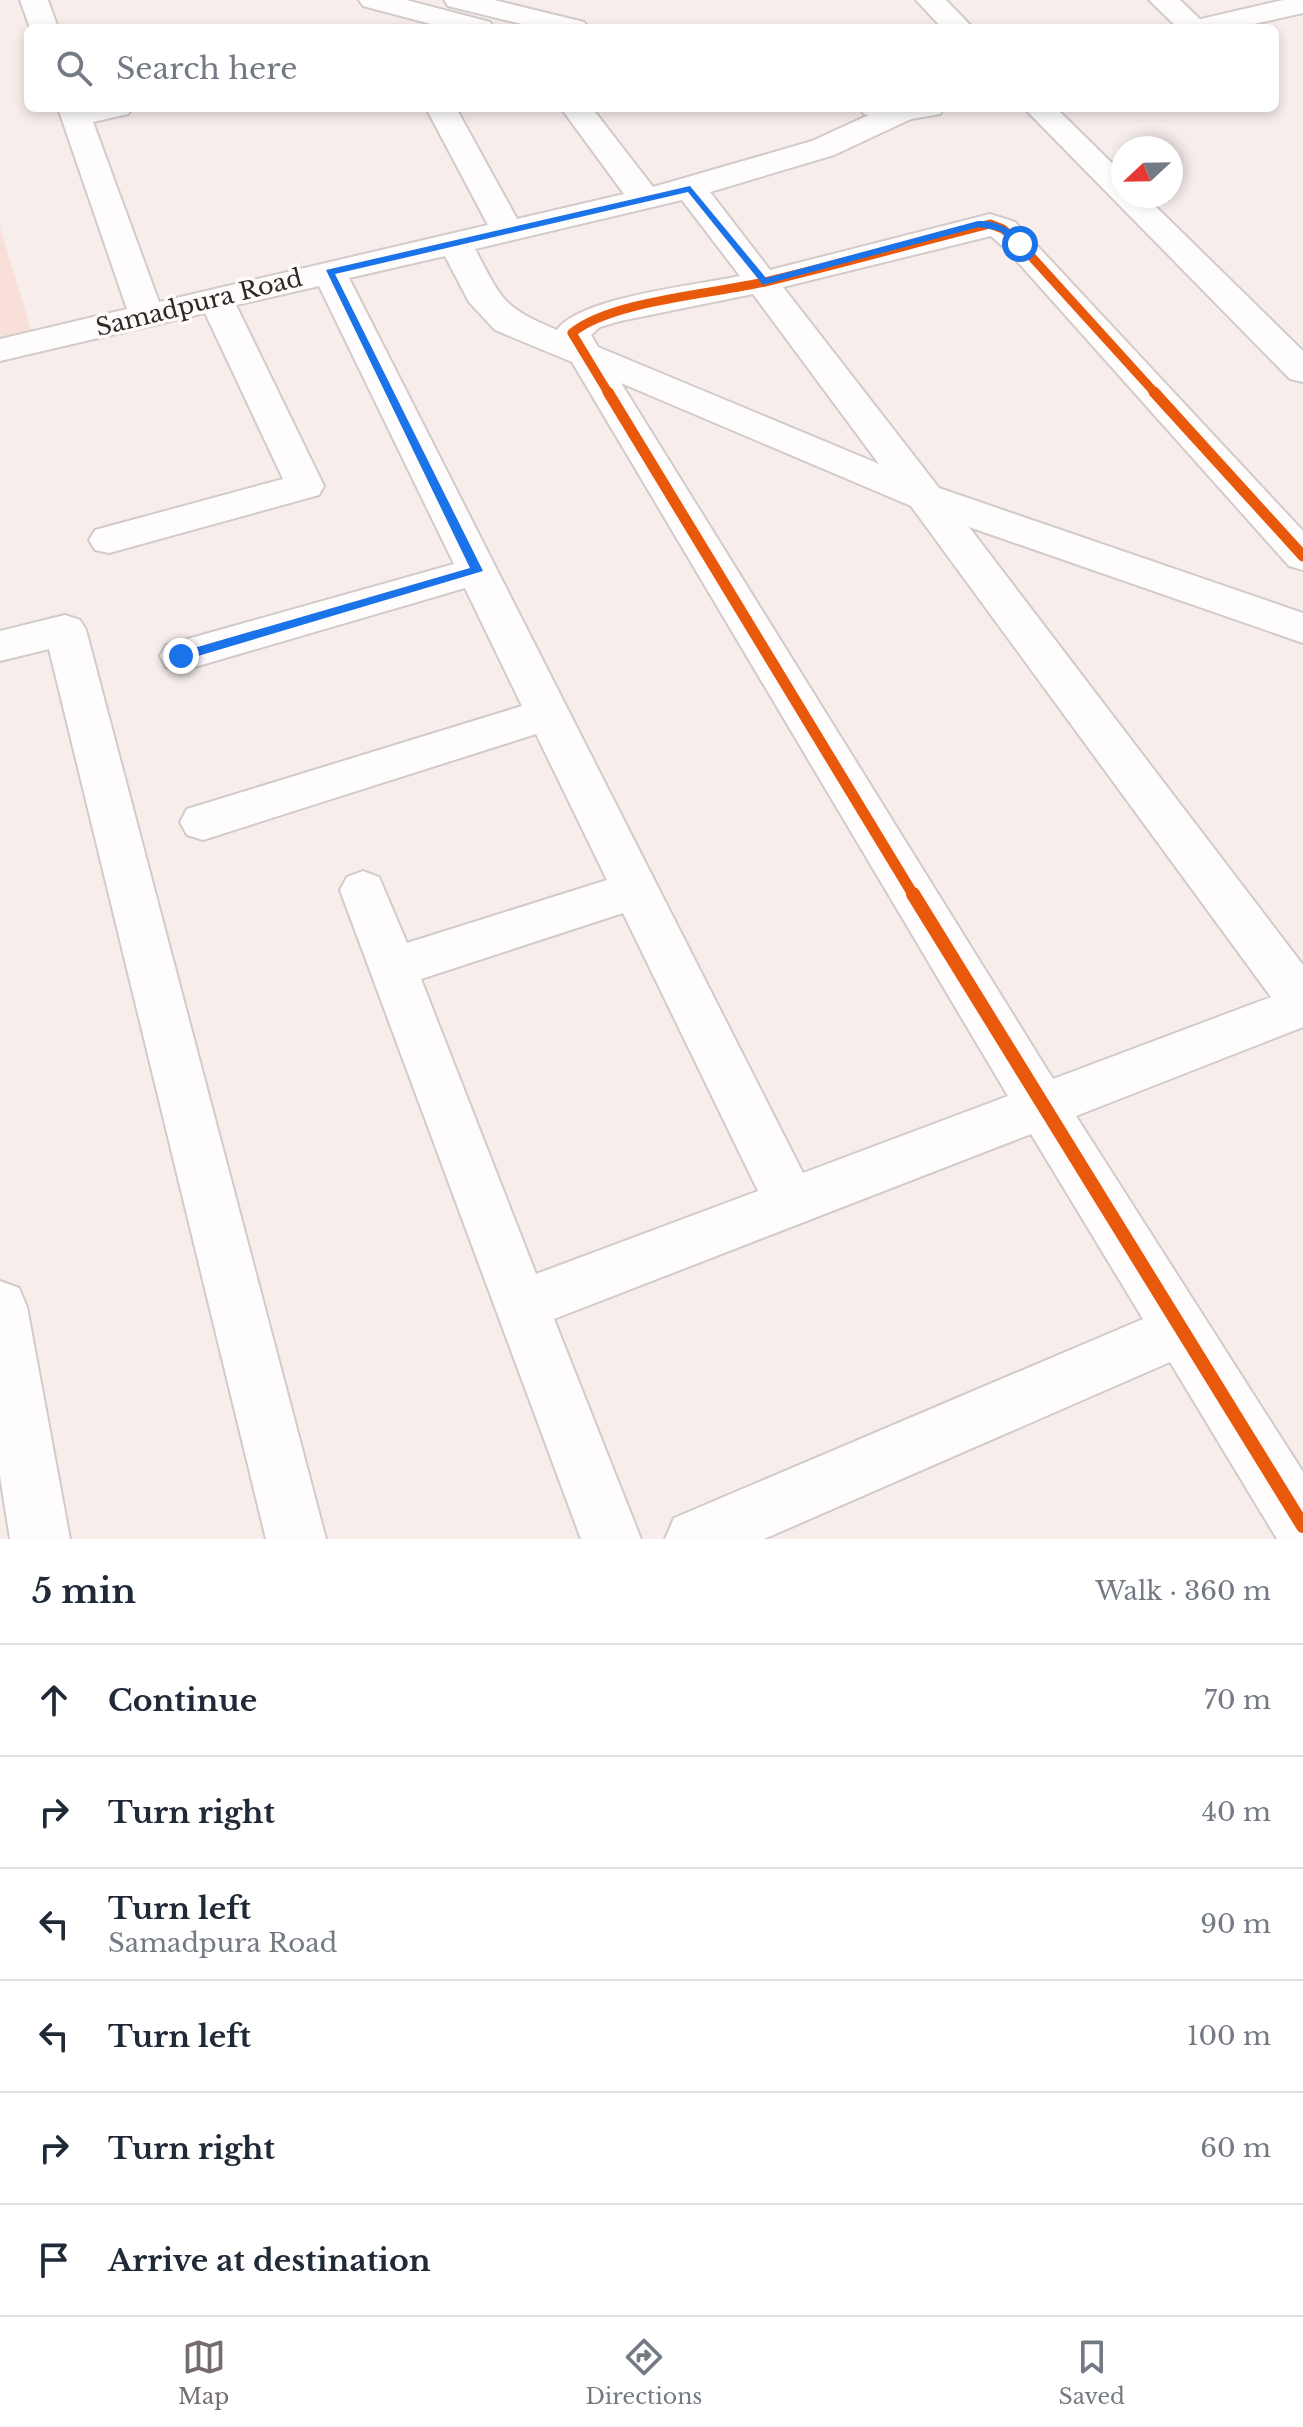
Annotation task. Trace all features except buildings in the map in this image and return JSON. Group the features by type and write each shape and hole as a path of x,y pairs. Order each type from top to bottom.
{"street":[{"path":"34,0 43,24"},
{"path":"373,0 465,24"},
{"path":"458,0 557,24"},
{"path":"930,0 955,24"},
{"path":"1163,0 1192,24"},
{"path":"1215,24 1303,4"},
{"path":"1279,25 1303,20"},
{"path":"74,112 147,317"},
{"path":"443,112 508,232"},
{"path":"579,112 645,199"},
{"name":"Samadpura Road","path":"0,350 690,188 823,148 895,112"},
{"path":"1043,112 1111,180"},
{"path":"521,1306 1303,1004 927,498 690,188"},
{"path":"1139,208 1303,371"},
{"path":"1303,556 1003,229 990,224 978,224 763,282 588,320 572,333 1041,1105 1303,1526"},
{"path":"456,244 486,302 507,322 927,498 1303,628"},
{"path":"329,272 791,1204"},
{"path":"109,540 305,486 216,300"},
{"path":"181,656 477,571"},
{"path":"0,646 65,630 296,1539"},
{"path":"203,822 548,714"},
{"path":"363,890 611,1539"},
{"path":"392,968 635,890"},
{"path":"0,1307 40,1539"},
{"path":"695,1539 1181,1330"}],"shaded area":[{"path":"0,227 32,333 0,340"}],"cycle path":[{"path":"1303,556 1020,244 1003,229 990,224 763,282 613,312 588,320 572,333 1041,1105 1303,1526"}],"route":[{"path":"181,656 477,571 329,272 690,188 763,282 978,224 1003,229 1020,244"}]}
